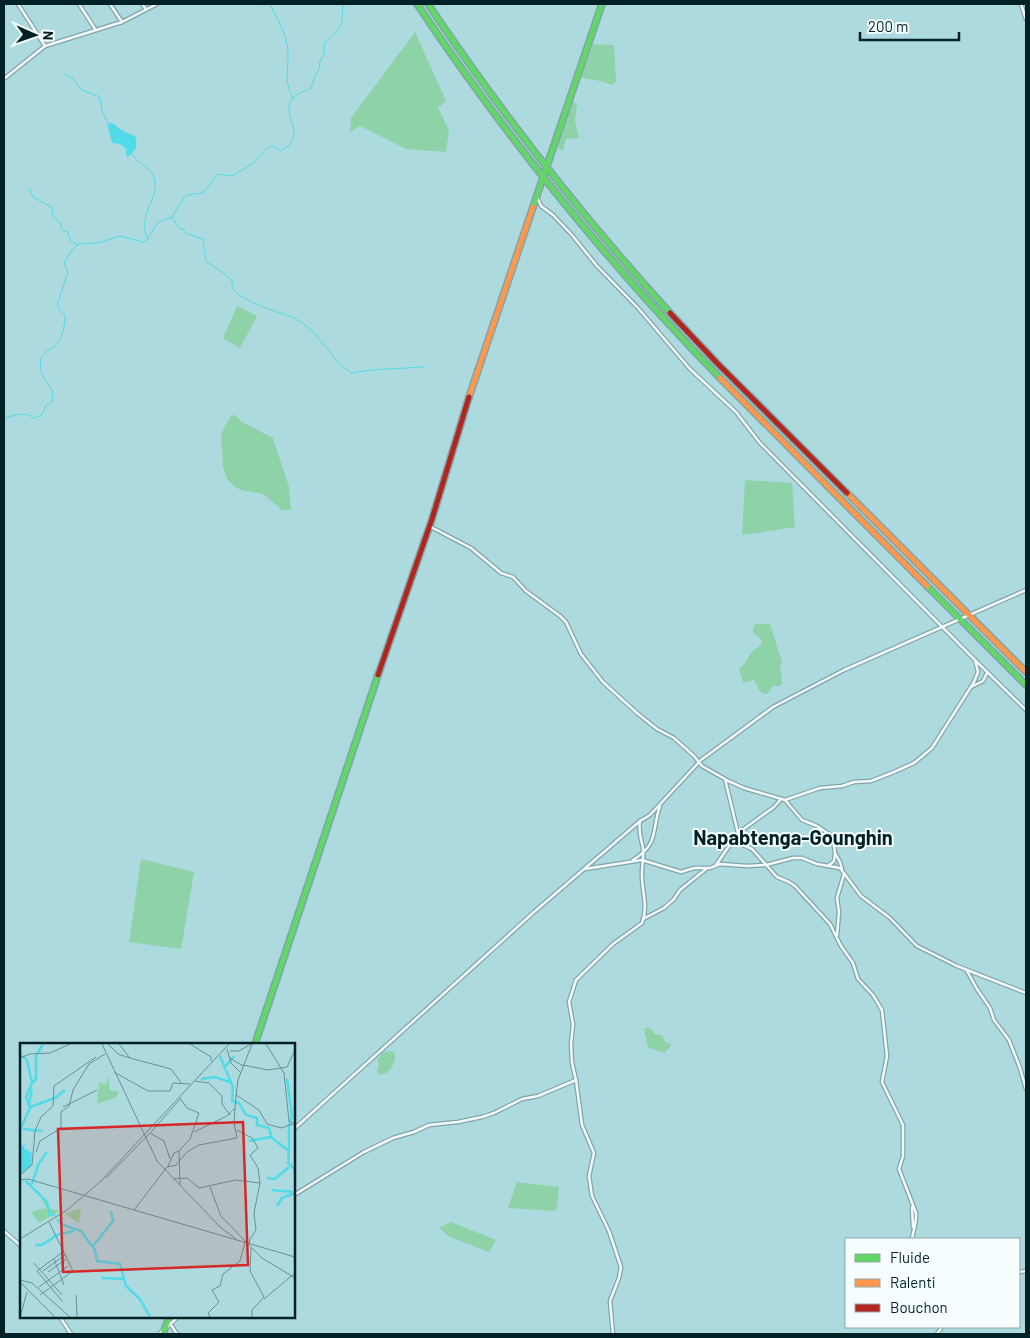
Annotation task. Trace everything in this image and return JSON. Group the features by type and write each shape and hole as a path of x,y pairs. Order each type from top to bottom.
{"main road":[{"path":"417,4 468,78 543,179 638,291 734,394 1026,685"},
{"path":"428,4 452,42 546,168 634,273 689,334 1026,672"},
{"path":"255,1043 429,526 475,377 602,4"},
{"path":"164,1332 168,1318"}],"street":[{"path":"18,4 45,46"},
{"path":"79,4 95,29"},
{"path":"110,4 122,22"},
{"path":"142,4 146,9"},
{"path":"4,76 5,78 45,46 122,22 157,4"},
{"path":"1021,4 1026,19"},
{"path":"537,197 541,206 553,215 572,235 597,266 638,308 690,369 736,412 760,443 1026,710"},
{"path":"429,526 471,548 501,572 513,577 526,591 560,616 566,622 581,654 603,682 637,713 674,738 702,766 744,788 781,799 786,800 820,788 871,781 911,765 932,748 970,688 978,672 975,660"},
{"path":"295,1128 584,869 640,821 650,815 699,762 724,741 773,707 844,670 1026,590"},
{"path":"970,688 983,681 988,673"},
{"path":"725,779 738,833 743,845 752,849 777,878 795,886 830,924 841,946 853,963 858,979 873,995 882,1010 887,1056 882,1082 903,1125 903,1156 899,1169 917,1219 913,1228 912,1238"},
{"path":"715,866 738,833 774,807 781,799"},
{"path":"786,800 802,820 817,826 833,839 834,861 827,866"},
{"path":"632,861 643,854 651,845 660,805"},
{"path":"613,1334 610,1301 621,1267 613,1240 592,1196 589,1176 594,1153 582,1125 572,1064 573,1024 569,1002 573,985 603,954 642,923 646,906 642,874 643,854 638,831 640,821"},
{"path":"835,853 844,874 861,896 890,918 916,946 957,966 1026,992"},
{"path":"643,919 664,908 674,900 680,890 707,869 715,866 766,865 793,858 802,858 842,870"},
{"path":"584,869 643,860 665,866 676,872 694,868 707,869"},
{"path":"836,936 839,912 837,898 844,874"},
{"path":"967,969 977,989 990,1008 994,1020 1009,1040 1026,1089"},
{"path":"295,1194 364,1152 393,1138 429,1125 482,1117 522,1099 538,1096 576,1080"},
{"path":"4,1231 20,1245"},
{"path":"61,1318 71,1334"},
{"path":"168,1318 177,1334"},
{"path":"159,1334 164,1332 177,1318"}],"green space":[{"path":"415,32 446,101 438,108 449,130 446,152 406,149 360,126 350,132 351,118"},
{"path":"593,44 614,45 616,81 612,85 581,78"},
{"path":"570,103 577,104 575,121 579,138 566,139 563,151 559,149 558,142"},
{"path":"237,306 257,316 240,348 223,338"},
{"path":"235,415 242,422 273,438 289,487 291,510 282,510 263,494 241,490 227,479 223,467 221,436 231,416"},
{"path":"745,480 792,483 795,527 742,535"},
{"path":"756,624 770,624 782,662 780,667 782,683 780,686 773,686 767,694 760,691 754,680 743,683 739,669 752,652 762,643 760,638 753,633 753,628"},
{"path":"141,859 194,872 181,949 129,942"},
{"path":"647,1027 655,1034 662,1035 665,1042 670,1044 671,1046 664,1053 648,1047 644,1029"},
{"path":"392,1051 395,1053 393,1065 386,1073 379,1075 377,1071 378,1059 383,1052"},
{"path":"517,1182 559,1187 556,1211 508,1208"},
{"path":"451,1222 496,1240 489,1252 450,1237 439,1228"}],"water":[{"path":"112,123 136,137 136,149 128,157 126,156 126,149 120,144 112,143 108,124"}],"waterway":[{"path":"270,4 286,39 288,51 287,80 293,98"},
{"path":"4,419 23,414 34,418 42,415 46,405 51,403 52,392 42,373 41,360 45,353 57,344 61,338 65,315 58,309 58,302 68,272 64,263 72,250 78,244 98,243 120,236 143,242 146,241 158,222 172,217 186,195 203,193 218,174 229,176 235,174 253,163 269,148 276,148 280,151 289,145 294,133 289,108 290,103 297,95 311,88 320,68 319,63 325,53 325,43 336,33 342,23 343,4"},
{"path":"64,74 73,79 82,90 100,97 102,110 108,124"},
{"path":"131,152 136,160 150,171 154,177 154,192 145,220 147,238"},
{"path":"30,189 33,197 53,208 52,215 60,223 62,230 68,232 70,240 77,245"},
{"path":"172,217 179,228 183,229 187,234 203,239 206,261 232,281 233,289 239,295 253,303 294,318 303,324 352,373 424,367"}],"traffic: fast":[{"path":"417,4 487,103 560,198 637,289 720,378"},
{"path":"428,4 484,85 543,163 605,239 670,313"},
{"path":"533,207 602,4"},
{"path":"927,586 1026,685"},
{"path":"255,1043 378,675"},
{"path":"163,1334 169,1318"}],"traffic: slow":[{"path":"469,397 533,207"},
{"path":"720,378 927,586"},
{"path":"847,493 1026,672"}],"traffic: jam":[{"path":"670,313 717,363 847,493"},
{"path":"378,675 432,519 469,397"}],"district":[{"name":"Napabtenga-Gounghin","path":"793,838"}]}
